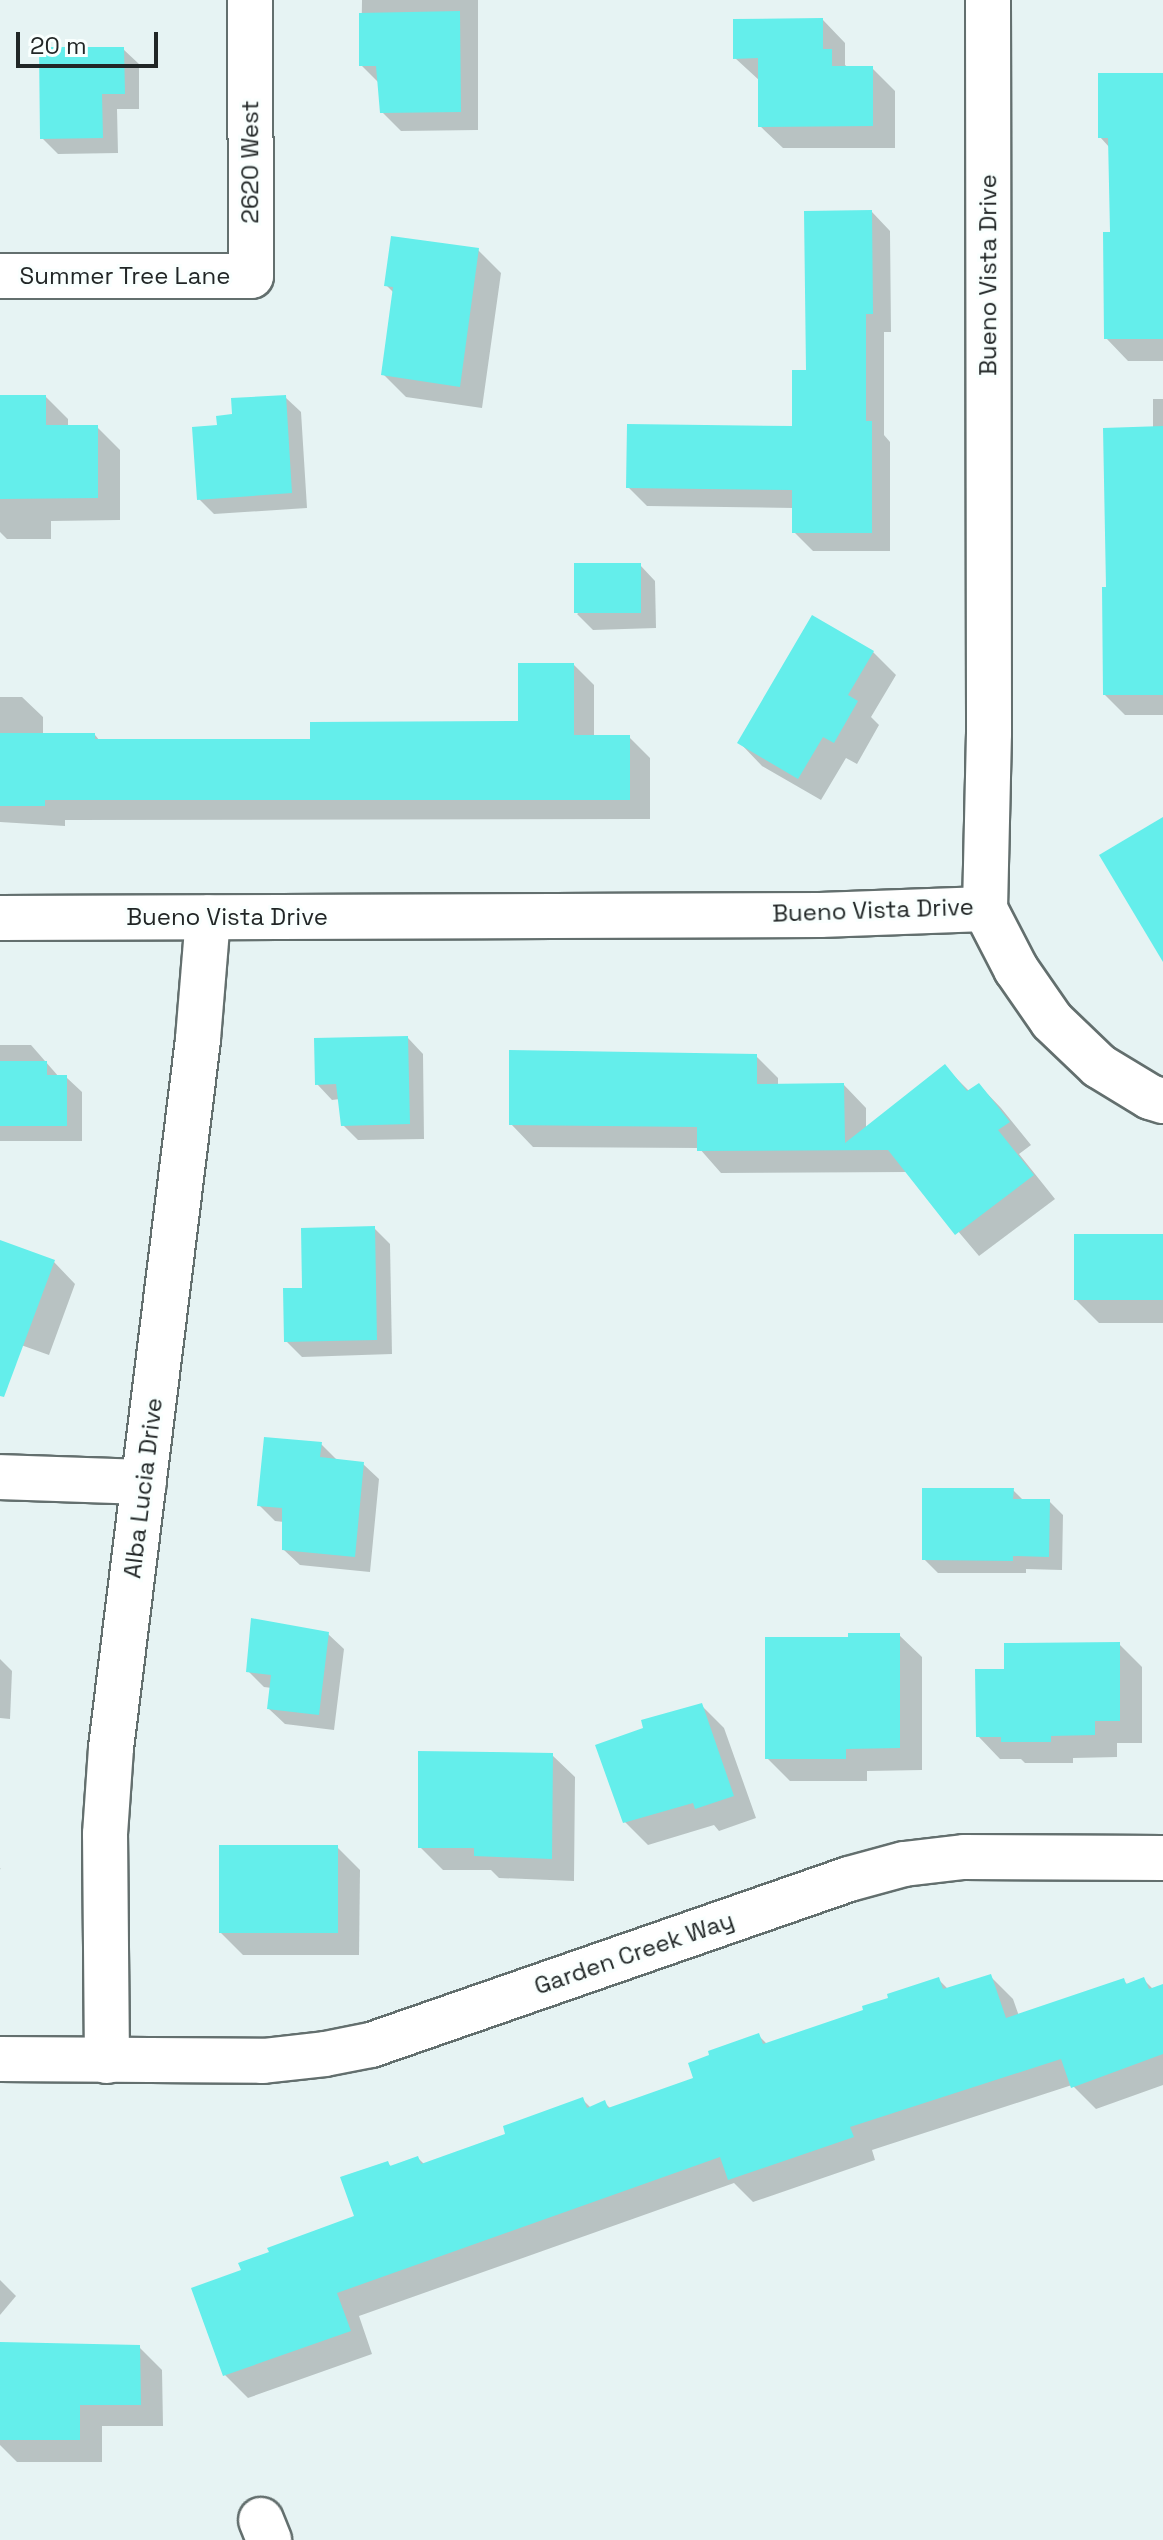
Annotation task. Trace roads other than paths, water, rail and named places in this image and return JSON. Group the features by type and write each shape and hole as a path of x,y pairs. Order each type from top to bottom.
{"street":[{"name":"2620 West","path":"250,0 251,276"},
{"name":"Bueno Vista Drive","path":"0,918 805,915 985,909 989,733 988,0"},
{"name":"Summer Tree Lane","path":"0,276 251,276"},
{"path":"985,909 1016,969 1052,1021 1099,1066 1163,1101"},
{"name":"Alba Lucia Drive","path":"107,2061 105,1834 111,1748 198,1039 208,917"},
{"path":"0,1477 144,1482"},
{"name":"Garden Creek Way","path":"0,2059 263,2061 371,2045 849,1879 904,1864 964,1857 1163,1858"}]}
